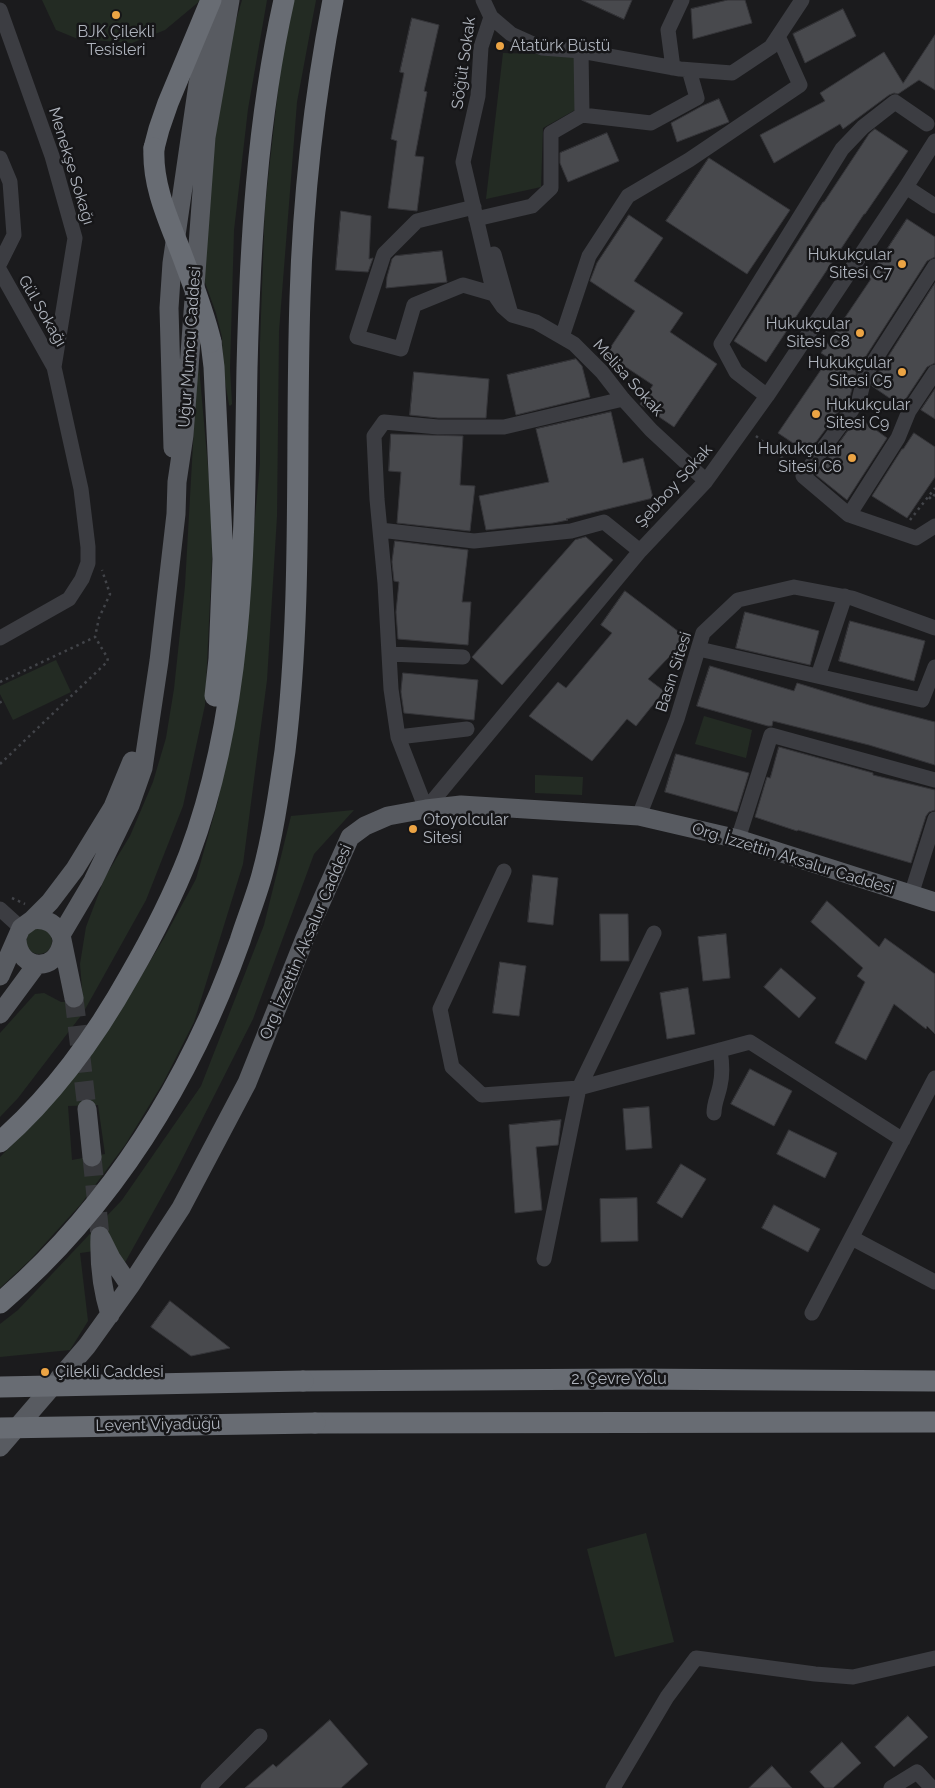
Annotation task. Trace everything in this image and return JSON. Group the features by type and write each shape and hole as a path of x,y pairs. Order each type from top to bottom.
{"highway":[{"path":"209,789 208,767 219,659 223,559 214,367 211,342 191,279 158,193 154,148 168,103 212,0"},
{"path":"0,1142 38,1104 70,1066 116,1000 148,943 176,885 189,855 209,789 227,708 234,663 240,600 244,533 248,315 252,233 258,159 271,68 284,0"},
{"path":"0,1303 22,1284 64,1241 107,1190 143,1140 167,1101 209,1020 230,968 262,875 284,752 291,679 297,512 300,294 305,198 317,87 333,0"},
{"name":"2. Çevre Yolu","path":"0,1386 303,1381 628,1379 935,1381"},
{"name":"Levent Viyadüğü","path":"0,1442 315,1423 935,1422"}],"main road":[{"path":"177,482 171,407 169,308 172,263 198,84 208,40 223,0"},
{"name":"Uğur Mumcu Caddesi","path":"154,695 176,514 177,482 184,435 206,137 230,0"},
{"path":"0,976 23,929 50,902 74,870 113,807 127,778 154,695"},
{"path":"0,1014 41,964 52,961 57,956 61,938 93,881 130,805 143,768 154,695"},
{"name":"Org. İzzettin Aksalur Caddesi","path":"0,1442 87,1346 130,1286 181,1208 247,1083 305,938 350,837 365,826 388,816 461,805 639,816 738,840 935,902"},
{"path":"46,920 58,929 73,993 62,975 41,964 24,959 20,954 23,929 46,920"},
{"path":"87,1109 92,1157"},
{"path":"110,1315 103,1292 99,1258 100,1236 130,1286"}],"street":[{"name":"Söğüt Sokak","path":"479,214 463,162 478,96 481,47 491,17 483,0"},
{"path":"673,68 668,30 682,0"},
{"path":"491,17 511,34 542,48 581,51 673,68 732,73 771,47 802,0"},
{"name":"Menekşe Sokağı","path":"0,10 52,156 75,238 54,367"},
{"path":"562,337 589,256 628,196 689,160 800,84 778,36"},
{"path":"581,51 582,115"},
{"path":"494,294 463,285 414,305 401,349 357,337 384,254 417,221 532,206 551,188 551,133 582,115 650,123 697,98 690,70"},
{"path":"766,396 736,372 721,344 842,149 863,127 895,102 927,124"},
{"name":"Şebboy Sokak","path":"426,809 640,551 706,481 746,427 935,141"},
{"path":"0,158 10,182 14,235 0,264"},
{"path":"906,187 935,206"},
{"path":"479,214 494,294 503,307 512,315"},
{"path":"479,214 512,315"},
{"path":"935,266 864,376 859,400 803,476 849,515 916,538 935,526"},
{"name":"Gül Sokağı","path":"0,271 54,367"},
{"name":"Melisa Sokak","path":"512,315 536,322 574,344 602,372 651,430 706,481"},
{"path":"0,638 68,599 82,579 88,563 88,547 81,489 54,367"},
{"path":"849,515 898,438 910,411 935,372"},
{"path":"426,809 398,737 391,689 374,436 384,422 438,428 504,427 623,399"},
{"path":"380,530 474,541 571,530 604,522 640,551"},
{"name":"Basın Sitesi","path":"639,816 677,719 703,633 738,600 794,586 844,596 935,628"},
{"path":"818,676 844,596"},
{"path":"699,649 922,700 935,667"},
{"path":"389,654 463,658"},
{"path":"398,737 467,729"},
{"path":"738,840 771,735 935,780"},
{"path":"911,895 935,819"},
{"path":"504,871 440,1009 452,1067 482,1095 579,1088 750,1042 903,1140"},
{"path":"5,903 23,929"},
{"path":"544,1259 579,1088 654,933"},
{"path":"714,1113 714,1106 720,1086 722,1064 720,1050"},
{"path":"812,1314 935,1078"},
{"path":"852,1238 935,1282"},
{"path":"613,1788 667,1697 696,1658 815,1674 853,1677 935,1658"},
{"path":"208,1788 260,1736"},
{"path":"891,1788 917,1772 932,1788"}],"path":[{"path":"746,427 803,476"},
{"path":"910,520 935,488"},
{"path":"928,497 931,499 935,494"},
{"path":"0,764 105,666 108,661 95,637 99,618 110,594 100,565 88,547"},
{"path":"0,682 95,637"},
{"path":"0,701 2,706"},
{"path":"5,903 28,905 50,902"}],"shaded area":[{"name":"BJK Çilekli Tesisleri","path":"42,0 201,0 165,30 132,43 78,39 56,30"},
{"path":"242,0 267,0 248,109 234,230 230,368 232,404 230,406 223,369 222,337 216,313 203,277 212,154 233,31"},
{"path":"293,0 316,0 297,102 279,331 277,516 267,680 243,864 194,1022 163,1083 125,1145 81,1204 30,1260 0,1288 0,1157 31,1126 119,1013 164,938 196,879 218,801 244,638 260,463 260,343 265,206 284,37","holes":["98,1105 105,1154 72,1160 68,1106"]},
{"path":"503,53 576,55 575,110 543,128 541,187 486,199"},
{"path":"198,356 211,501 212,558 205,705 183,806 146,900 83,1013 18,1098 0,1117 0,1033 35,994 44,993 61,1002 83,1001 80,964 86,927 105,877 130,836 153,782 166,738 174,689 185,586"},
{"path":"56,660 71,692 13,720 0,694 0,686"},
{"path":"704,716 752,730 746,758 695,744"},
{"path":"535,775 583,777 582,795 535,793"},
{"path":"354,810 314,854 253,1019 176,1171 123,1266 109,1249 80,1253 88,1321 70,1350 0,1357 0,1324 18,1310 122,1200 201,1086 264,925 291,816"},
{"path":"39,928 48,932 52,941 48,950 39,954 30,950 26,941 30,932"},
{"path":"646,1533 674,1642 615,1657 587,1549"}],"building":[{"path":"582,0 632,0 624,19"},
{"path":"728,0 745,0 752,23 693,39 691,9"},
{"path":"843,9 856,36 805,63 793,34"},
{"path":"412,18 439,25 424,91 427,92 415,156 424,157 417,211 388,208 397,141 391,139 404,73 400,72"},
{"path":"935,35 935,90 919,80 898,94 889,95 843,129 840,124 774,163 760,135 825,101 820,93 884,52 903,83"},
{"path":"719,99 729,122 677,142 671,123"},
{"path":"875,129 908,151 766,362 734,341 823,202 869,134"},
{"path":"607,133 619,161 568,182 560,163 560,153"},
{"path":"709,158 790,210 747,274 666,221"},
{"path":"341,211 371,216 369,259 373,258 368,272 336,270"},
{"path":"629,215 663,238 634,281 683,313 670,332 717,364 674,427 640,404 653,385 606,354 635,311 590,281 597,263"},
{"path":"907,219 935,237 935,257 927,261 857,370 850,396 808,453 778,433 829,358 821,353 871,279 869,277"},
{"path":"442,251 447,282 386,288 392,259 395,256"},
{"name":"Hukukçular Sitesi C5","path":"935,283 935,363 927,367 901,406 872,386 874,379"},
{"path":"576,359 582,366 590,397 516,415 507,375"},
{"path":"414,372 489,379 486,418 438,418 410,415"},
{"path":"935,389 935,419 921,410"},
{"path":"611,412 623,463 643,458 653,498 553,523 486,530 479,496 549,482 536,429"},
{"name":"Hukukçular Sitesi C6","path":"858,417 887,438 847,500 816,475"},
{"path":"914,433 935,447 935,477 907,518 872,496"},
{"path":"391,434 463,436 460,485 475,486 470,531 397,523 401,472 389,471"},
{"path":"586,537 613,560 502,685 472,657 575,540"},
{"path":"395,541 468,550 462,602 471,602 468,645 398,639 396,612 399,582 394,581 392,562"},
{"path":"625,591 687,638 648,679 664,691 636,726 627,719 592,761 529,716 558,682 566,688 612,633 601,625"},
{"path":"745,612 819,631 810,665 736,648"},
{"path":"850,621 925,641 914,681 839,661"},
{"path":"710,666 794,691 797,683 869,705 935,722 935,765 869,745 773,721 772,726 768,726 697,706"},
{"path":"403,673 478,680 474,720 404,713 401,692"},
{"path":"779,747 873,773 873,775 935,790 935,810 929,812 926,816 911,863 797,831 755,817 767,777 770,778"},
{"path":"676,754 749,773 737,812 665,792"},
{"path":"533,875 558,878 553,925 528,922"},
{"path":"827,901 879,947 885,938 935,974 935,1034 927,1026 926,1029 894,1004 866,1060 835,1043 865,982 857,976 863,968 811,922"},
{"path":"600,914 628,914 629,961 601,961"},
{"path":"726,934 730,978 703,981 698,937"},
{"path":"500,962 526,966 519,1016 493,1013"},
{"path":"781,968 816,998 799,1018 764,987"},
{"path":"688,988 695,1034 667,1039 660,993"},
{"path":"750,1069 792,1091 774,1126 731,1104"},
{"path":"649,1107 652,1148 626,1150 623,1109"},
{"path":"561,1120 558,1145 536,1147 542,1210 515,1213 509,1125"},
{"path":"789,1130 837,1153 825,1178 777,1154"},
{"path":"681,1164 706,1179 682,1218 657,1203"},
{"path":"637,1198 638,1241 601,1242 600,1199"},
{"path":"774,1205 820,1229 808,1252 762,1228"},
{"path":"170,1301 230,1348 191,1356 151,1327"},
{"path":"908,1716 928,1737 894,1767 875,1747"},
{"path":"330,1720 368,1764 341,1788 245,1788 273,1764 276,1767"},
{"path":"842,1742 861,1763 833,1788 825,1788 810,1772"},
{"path":"772,1766 792,1788 749,1788"}],"tunnel":[{"path":"74,998 87,1109"},
{"path":"92,1157 100,1236"}],"place":[{"name":"BJK Çilekli Tesisleri","path":"116,15"},
{"name":"Atatürk Büstü","path":"500,46"},
{"name":"Hukukçular Sitesi C7","path":"902,264"},
{"name":"Hukukçular Sitesi C8","path":"860,333"},
{"name":"Hukukçular Sitesi C5","path":"902,372"},
{"name":"Hukukçular Sitesi C9","path":"816,414"},
{"name":"Hukukçular Sitesi C6","path":"852,458"},
{"name":"Otoyolcular Sitesi","path":"413,829"},
{"name":"Çilekli Caddesi","path":"45,1372"}]}
